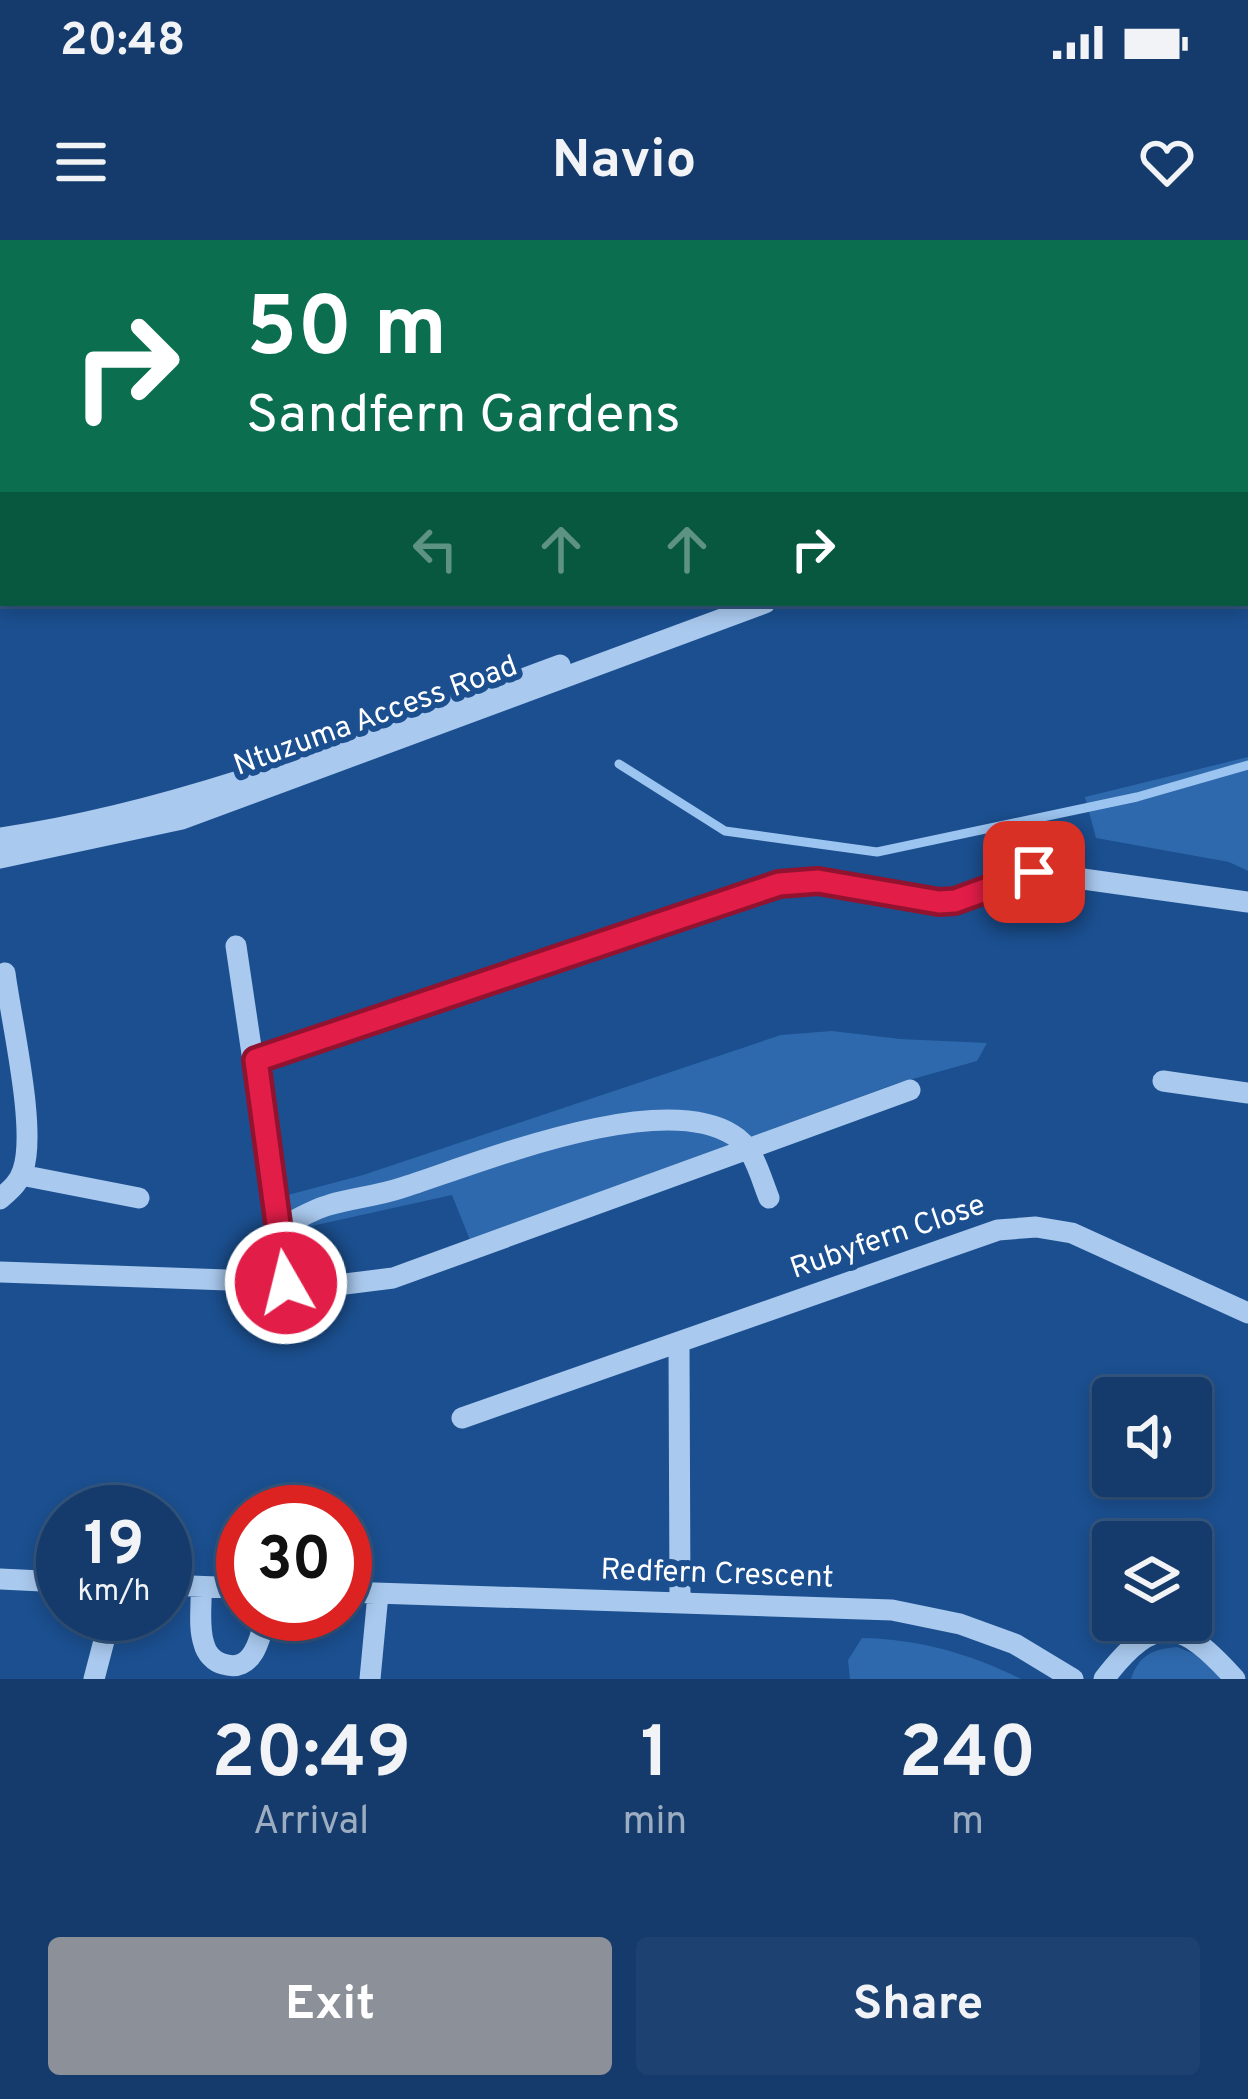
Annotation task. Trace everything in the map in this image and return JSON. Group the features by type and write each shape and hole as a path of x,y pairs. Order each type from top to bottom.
{"street":[{"path":"0,838 137,810 311,757 722,606"},
{"name":"Ntuzuma Access Road","path":"0,858 182,819 757,606"},
{"path":"256,1060 798,881 939,902 955,901 1013,876 1057,872 1248,902"},
{"path":"236,946 286,1283"},
{"path":"0,1199 21,1175 28,1138 5,973"},
{"path":"1162,1081 1248,1093"},
{"path":"0,1273 344,1284 393,1278 910,1090"},
{"path":"278,1229 324,1206 400,1189 526,1144 659,1121 732,1133 748,1149 769,1198"},
{"path":"21,1175 139,1198"},
{"name":"Rubyfern Close","path":"462,1418 998,1230 1023,1226 1072,1233 1248,1313"},
{"path":"679,1343 680,1603"},
{"path":"0,1580 36,1581"},
{"path":"192,1586 216,1587"},
{"path":"201,1587 203,1644 219,1663 229,1666 250,1658 261,1641"},
{"name":"Redfern Crescent","path":"372,1594 892,1610 960,1624 1015,1644 1073,1679"},
{"path":"370,1679 378,1594"},
{"path":"1104,1679 1139,1641 1166,1631 1204,1645 1235,1679"},
{"path":"94,1679 104,1641"}],"shaded area":[{"path":"1248,757 1248,871 1229,862 1096,838 1085,797"},
{"path":"832,1031 987,1043 977,1061 895,1084 470,1240 452,1195 289,1231 284,1196 363,1175 781,1035"},
{"path":"862,1638 944,1650 1021,1679 850,1679 848,1660"},
{"path":"1177,1647 1202,1657 1221,1679 1131,1679 1148,1655"}],"waterway":[{"path":"619,764 725,831 877,852 1137,797 1248,765"}],"route":[{"path":"286,1283 256,1060 779,884 818,881 939,902 955,901 1034,872"}]}
